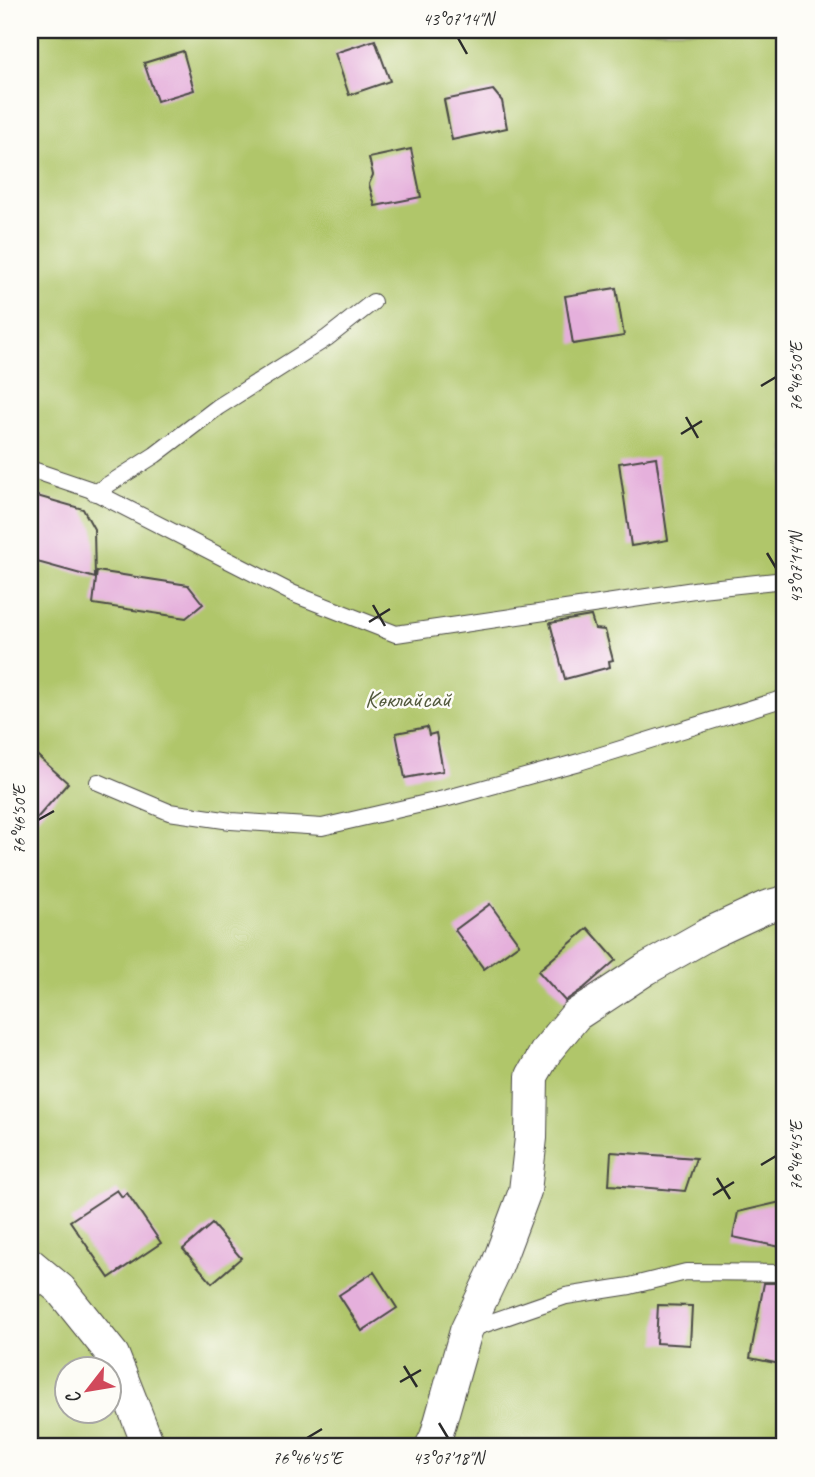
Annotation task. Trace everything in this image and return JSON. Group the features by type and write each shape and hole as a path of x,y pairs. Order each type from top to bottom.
{"street":[{"path":"431,1447 466,1331 496,1266 524,1191 531,1138 532,1076 547,1050 576,1015 646,969 710,933 785,902"},
{"path":"30,1264 60,1289 113,1355 149,1447"}],"lane":[{"path":"95,493 155,455 218,407 327,338 373,302"},
{"path":"30,469 95,493 294,594 396,634 701,589 785,580"},
{"path":"98,782 169,812 231,821 322,827 448,798 579,762 785,698"},
{"path":"466,1331 566,1296 630,1286 686,1272 785,1273"}],"green space":[{"name":"Көклайсай","path":"30,30 785,30 785,1447 30,1447"}],"building":[{"path":"375,40 390,81 349,95 335,53"},
{"path":"183,51 194,90 157,101 144,63"},
{"path":"493,90 502,101 507,128 452,140 444,100"},
{"path":"411,149 421,197 375,206 369,184 373,175 369,158"},
{"path":"616,288 624,336 573,344 565,296"},
{"path":"656,457 668,540 631,546 619,463"},
{"path":"30,494 83,509 94,529 95,578 30,560"},
{"path":"97,571 188,585 203,604 186,618 93,604"},
{"path":"591,616 595,629 605,630 613,660 609,661 610,667 565,679 550,623"},
{"path":"427,727 429,735 436,733 443,771 405,778 396,733"},
{"path":"30,749 68,783 30,826"},
{"path":"490,904 519,944 484,969 455,930"},
{"path":"588,928 616,960 565,1001 538,971"},
{"path":"611,1152 696,1158 685,1191 609,1185"},
{"path":"117,1190 122,1197 127,1193 161,1243 109,1278 70,1221"},
{"path":"785,1201 785,1248 733,1237 738,1212"},
{"path":"212,1224 241,1258 212,1283 183,1249"},
{"path":"374,1272 397,1308 362,1331 339,1295"},
{"path":"764,1283 785,1283 785,1365 750,1358"},
{"path":"658,1305 692,1306 690,1345 656,1343"}]}
